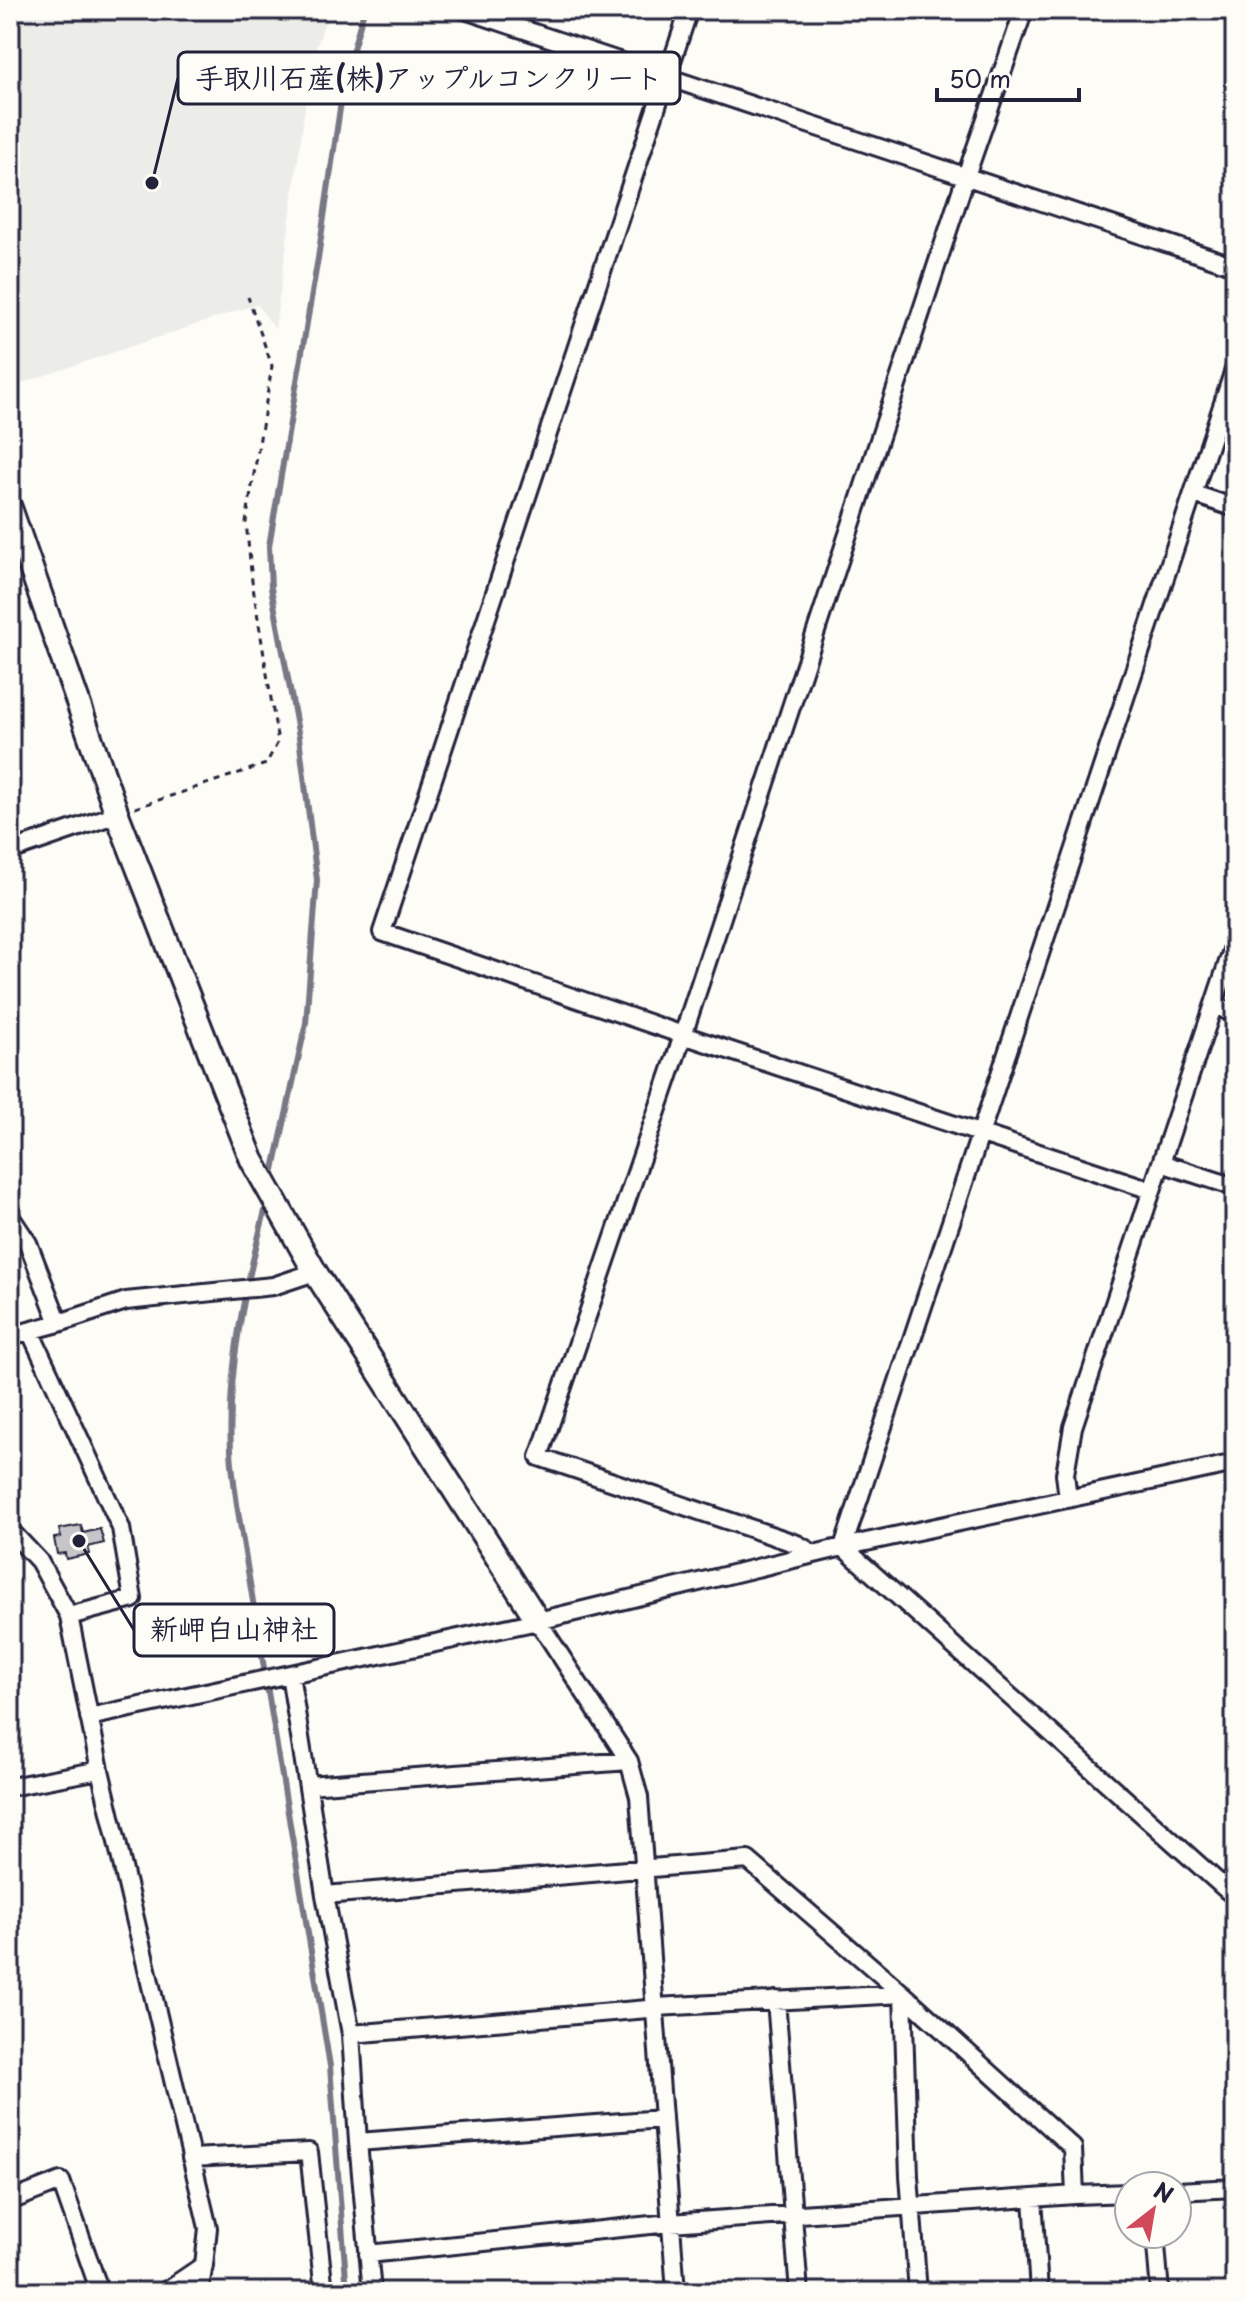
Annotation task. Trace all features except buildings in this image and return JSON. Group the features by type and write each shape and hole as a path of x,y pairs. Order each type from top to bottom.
{"street":[{"path":"465,10 1235,266"},
{"path":"689,10 382,932 1151,1190"},
{"path":"814,1554 797,1544 539,1457 683,1035 966,176 1024,10"},
{"path":"843,1547 1235,367"},
{"path":"1194,494 1235,508"},
{"path":"10,508 117,814 252,1160 315,1272 629,1761 639,1797 646,1868 676,2292"},
{"path":"10,851 117,814"},
{"path":"1068,1498 1065,1474 1073,1427 1235,941"},
{"path":"1214,1004 1235,1015"},
{"path":"1161,1163 1235,1187"},
{"path":"10,1216 28,1243 59,1323"},
{"path":"10,1336 126,1301 273,1286 315,1272"},
{"path":"30,1331 121,1528 133,1599 69,1616"},
{"path":"89,1717 538,1621 843,1547 1235,1463"},
{"path":"10,1530 39,1561 69,1616 100,1770 208,2228 199,2292"},
{"path":"843,1547 1228,1891 1235,1892"},
{"path":"282,1675 308,1785 351,2034 372,2292"},
{"path":"308,1785 629,1761"},
{"path":"10,1787 100,1770"},
{"path":"325,1895 748,1860 903,1994 1073,2148 1075,2195"},
{"path":"351,2034 656,2007 903,1994"},
{"path":"903,1994 918,2292"},
{"path":"776,2000 799,2292"},
{"path":"358,2142 662,2119"},
{"path":"191,2158 309,2152 324,2292"},
{"path":"10,2201 61,2181 100,2292"},
{"path":"1193,2190 1235,2188"},
{"path":"368,2254 670,2223 1113,2194"},
{"path":"1033,2198 1039,2292"},
{"path":"1156,2250 1160,2292"},
{"path":"164,2292 204,2265"}],"path":[{"path":"117,814 266,764 278,742 252,581 246,522 272,366 248,297"},
{"path":"10,2275 22,2292"}],"shaded area":[{"path":"10,10 329,10 311,63 275,329 257,304 10,387"}],"waterway":[{"path":"273,1174 306,1023 317,880 299,737 271,588 269,546 318,258 344,81 364,10"},
{"path":"265,1211 244,1299 235,1359 230,1419 231,1458 330,2066 347,2292"}],"place":[{"name":"手取川石産(株)アップルコンクリート","path":"152,183"},
{"name":"新岬白山神社","path":"79,1541"}]}
